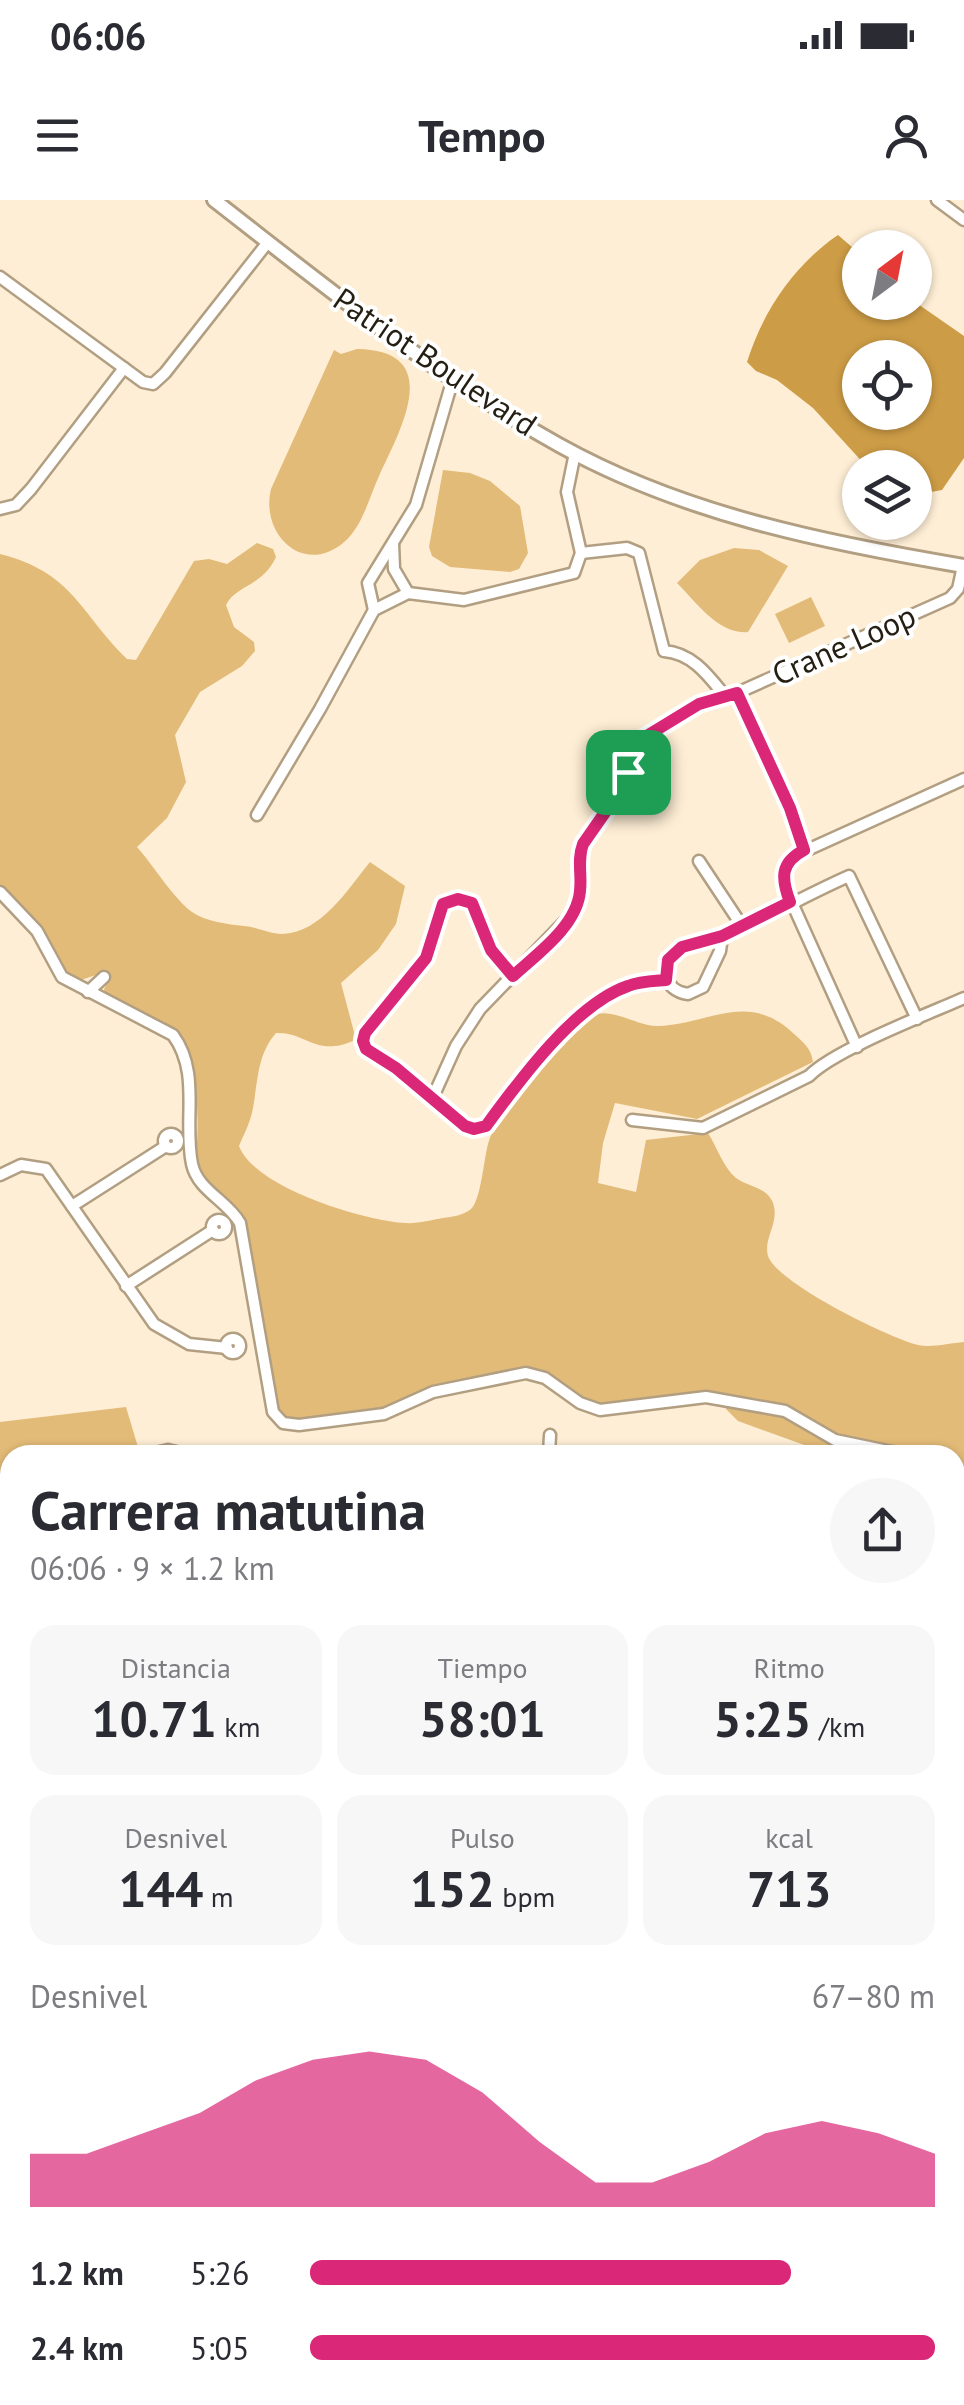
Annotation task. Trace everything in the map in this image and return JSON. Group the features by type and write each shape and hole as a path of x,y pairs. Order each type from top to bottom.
{"street":[{"name":"Patriot Boulevard","path":"214,200 452,382 574,453 680,498 764,525 841,544 964,566"},
{"path":"937,200 964,220"},
{"path":"0,277 143,382 154,384 166,374 268,242"},
{"path":"0,509 16,505 31,489 124,368"},
{"path":"374,610 368,583 420,492 452,382"},
{"path":"257,815 374,610 408,593 464,600 574,573 582,554 567,492 574,453"},
{"path":"394,542 394,569 408,593"},
{"path":"582,554 627,548 640,553 664,651 678,652 690,659 731,694"},
{"name":"Crane Loop","path":"804,850 790,808 731,694 950,598 958,588 964,566"},
{"path":"433,1097 464,1031 574,912 580,892 583,844 620,791 640,740 699,704 731,694"},
{"path":"858,1047 790,902 784,868 804,850 964,779"},
{"path":"698,861 742,926"},
{"path":"722,936 720,951 704,987 682,994 673,989 666,980 666,965 676,951 722,936 848,876 917,1019"},
{"path":"0,892 37,931 62,977 174,1035 184,1049 190,1088 192,1165 202,1184 232,1209 240,1223 273,1412 283,1423 299,1426 384,1414 433,1392 526,1373 545,1378 580,1403 600,1410 706,1397 784,1411 836,1440 859,1445"},
{"path":"513,976 491,950 472,903 458,899 443,904 426,958 363,1038 366,1049 474,1129 486,1126 523,1077 599,1000 629,986 666,980"},
{"path":"88,992 104,976"},
{"path":"632,1120 703,1128 809,1076 858,1047 964,998"},
{"path":"72,1206 166,1146"},
{"path":"0,1175 21,1165 46,1169 126,1286 163,1332 189,1344 226,1348"},
{"path":"126,1286 212,1230"},
{"path":"550,1435 550,1445"}],"shaded area":[{"path":"838,235 842,238 842,320 932,320 932,314 964,336 964,458 942,490 932,492 932,450 851,450 813,408 747,362 771,307 807,260"},
{"path":"357,349 385,353 401,363 409,378 405,417 350,537 328,552 300,552 278,535 269,506 271,489 334,350 341,354"},
{"path":"443,470 470,473 490,481 520,506 528,553 519,569 510,572 450,567 432,556 429,547"},
{"path":"257,543 273,549 276,557 264,574 226,605 234,627 254,642 255,651 242,666 200,692 175,735 186,782 167,818 137,847 192,912 217,922 277,934 296,932 321,918 370,862 405,886 396,924 378,950 341,983 353,1041 329,1046 276,1033 270,1041 259,1069 251,1118 239,1146 249,1161 287,1188 364,1216 410,1223 458,1215 474,1204 488,1144 508,1103 583,1021 607,1013 657,1026 743,1012 776,1020 804,1043 813,1062 697,1119 615,1103 603,1143 598,1183 636,1192 646,1140 708,1133 731,1173 762,1190 773,1203 768,1256 791,1280 860,1321 904,1340 929,1346 964,1342 964,1445 804,1445 738,1421 726,1409 725,1397 697,1393 599,1408 526,1369 448,1382 372,1413 292,1420 280,1412 235,1209 196,1164 194,1080 181,1050 156,1025 105,994 109,980 102,973 81,980 68,974 32,916 0,887 0,554 25,562 60,583 127,659 136,660 194,561 209,559 227,564"},
{"path":"734,548 759,550 788,566 748,632 737,632 718,623 677,583 700,560"},
{"path":"811,597 825,626 789,643 775,614"},
{"path":"126,1407 137,1445 0,1445 0,1422"}],"route":[{"path":"737,693 790,808 804,850 784,868 782,878 790,902 722,936 682,947 668,960 666,980 640,982 599,1000 545,1052 486,1126 468,1128 396,1068 366,1049 363,1038 426,958 439,912 448,900 463,899 475,906 491,950 513,976 558,932 574,912 580,892 583,844 612,804 628,772 640,740 699,704 737,693"}]}
